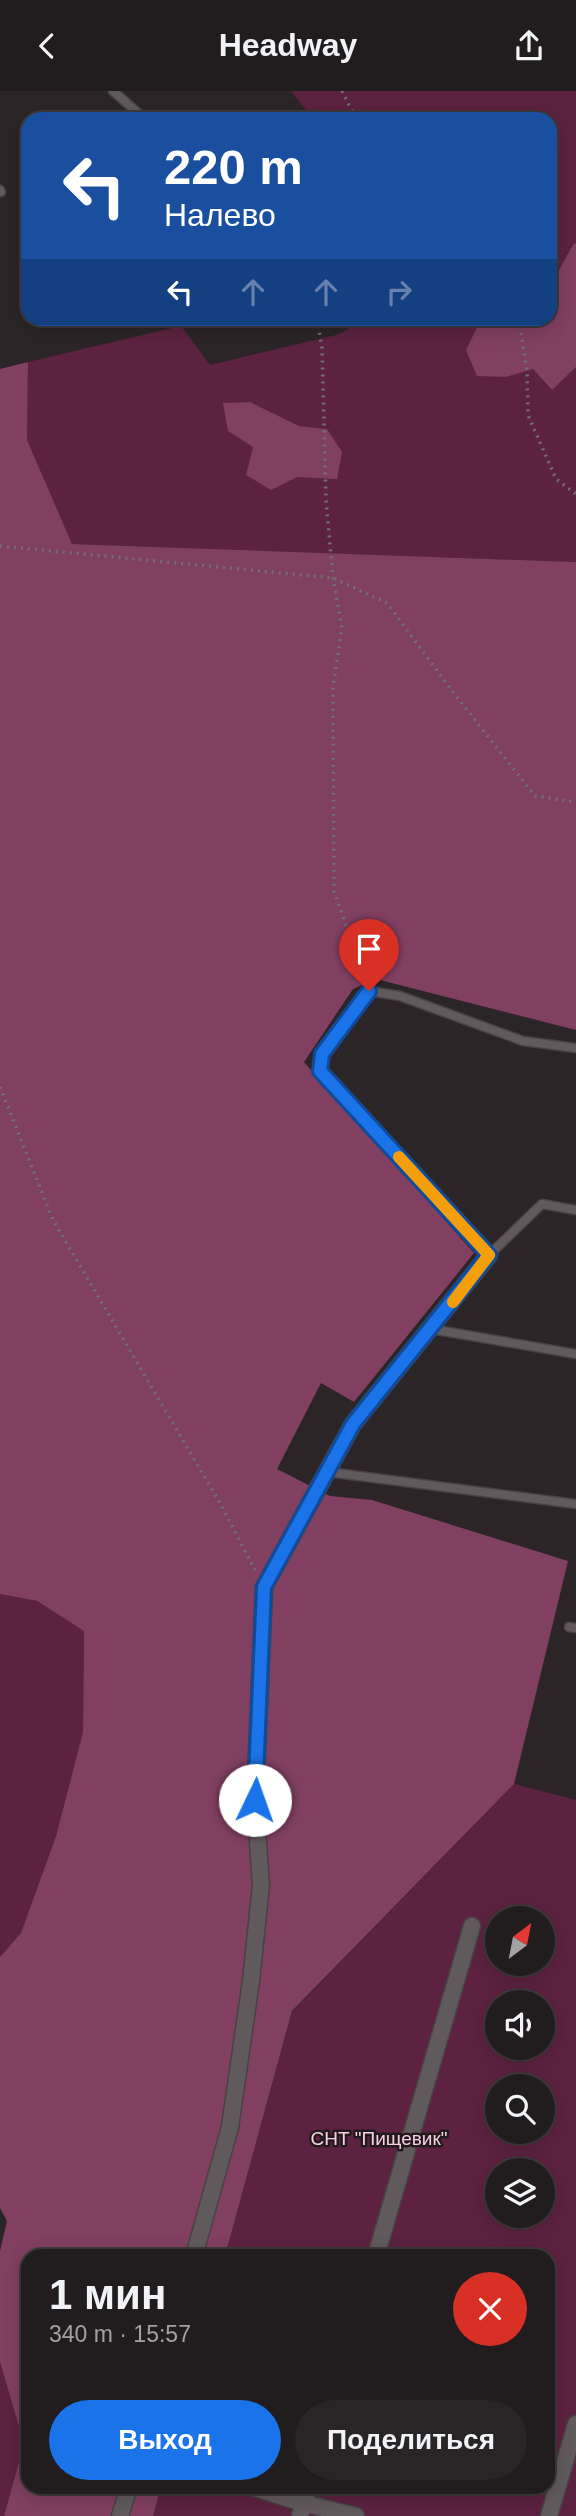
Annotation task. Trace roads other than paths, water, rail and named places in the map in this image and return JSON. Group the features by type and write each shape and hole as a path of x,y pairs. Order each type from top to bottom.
{"street":[{"path":"196,2249 230,2127 254,1954 261,1885 255,1800 264,1587 353,1424 489,1255"},
{"path":"378,2249 472,1926"},
{"path":"549,2516 576,2424"},
{"path":"120,2516 127,2494"},
{"path":"267,2494 301,2510 356,2516"}],"lane":[{"path":"113,91 137,112"},
{"path":"576,1048 523,1041 400,996 369,991 322,1054 320,1071 489,1255 542,1204 576,1210"},
{"path":"431,1329 576,1354"},
{"path":"328,1472 576,1504"}],"park label":[{"name":"СНТ \"Пищевик\"","path":"379,2138"}]}
